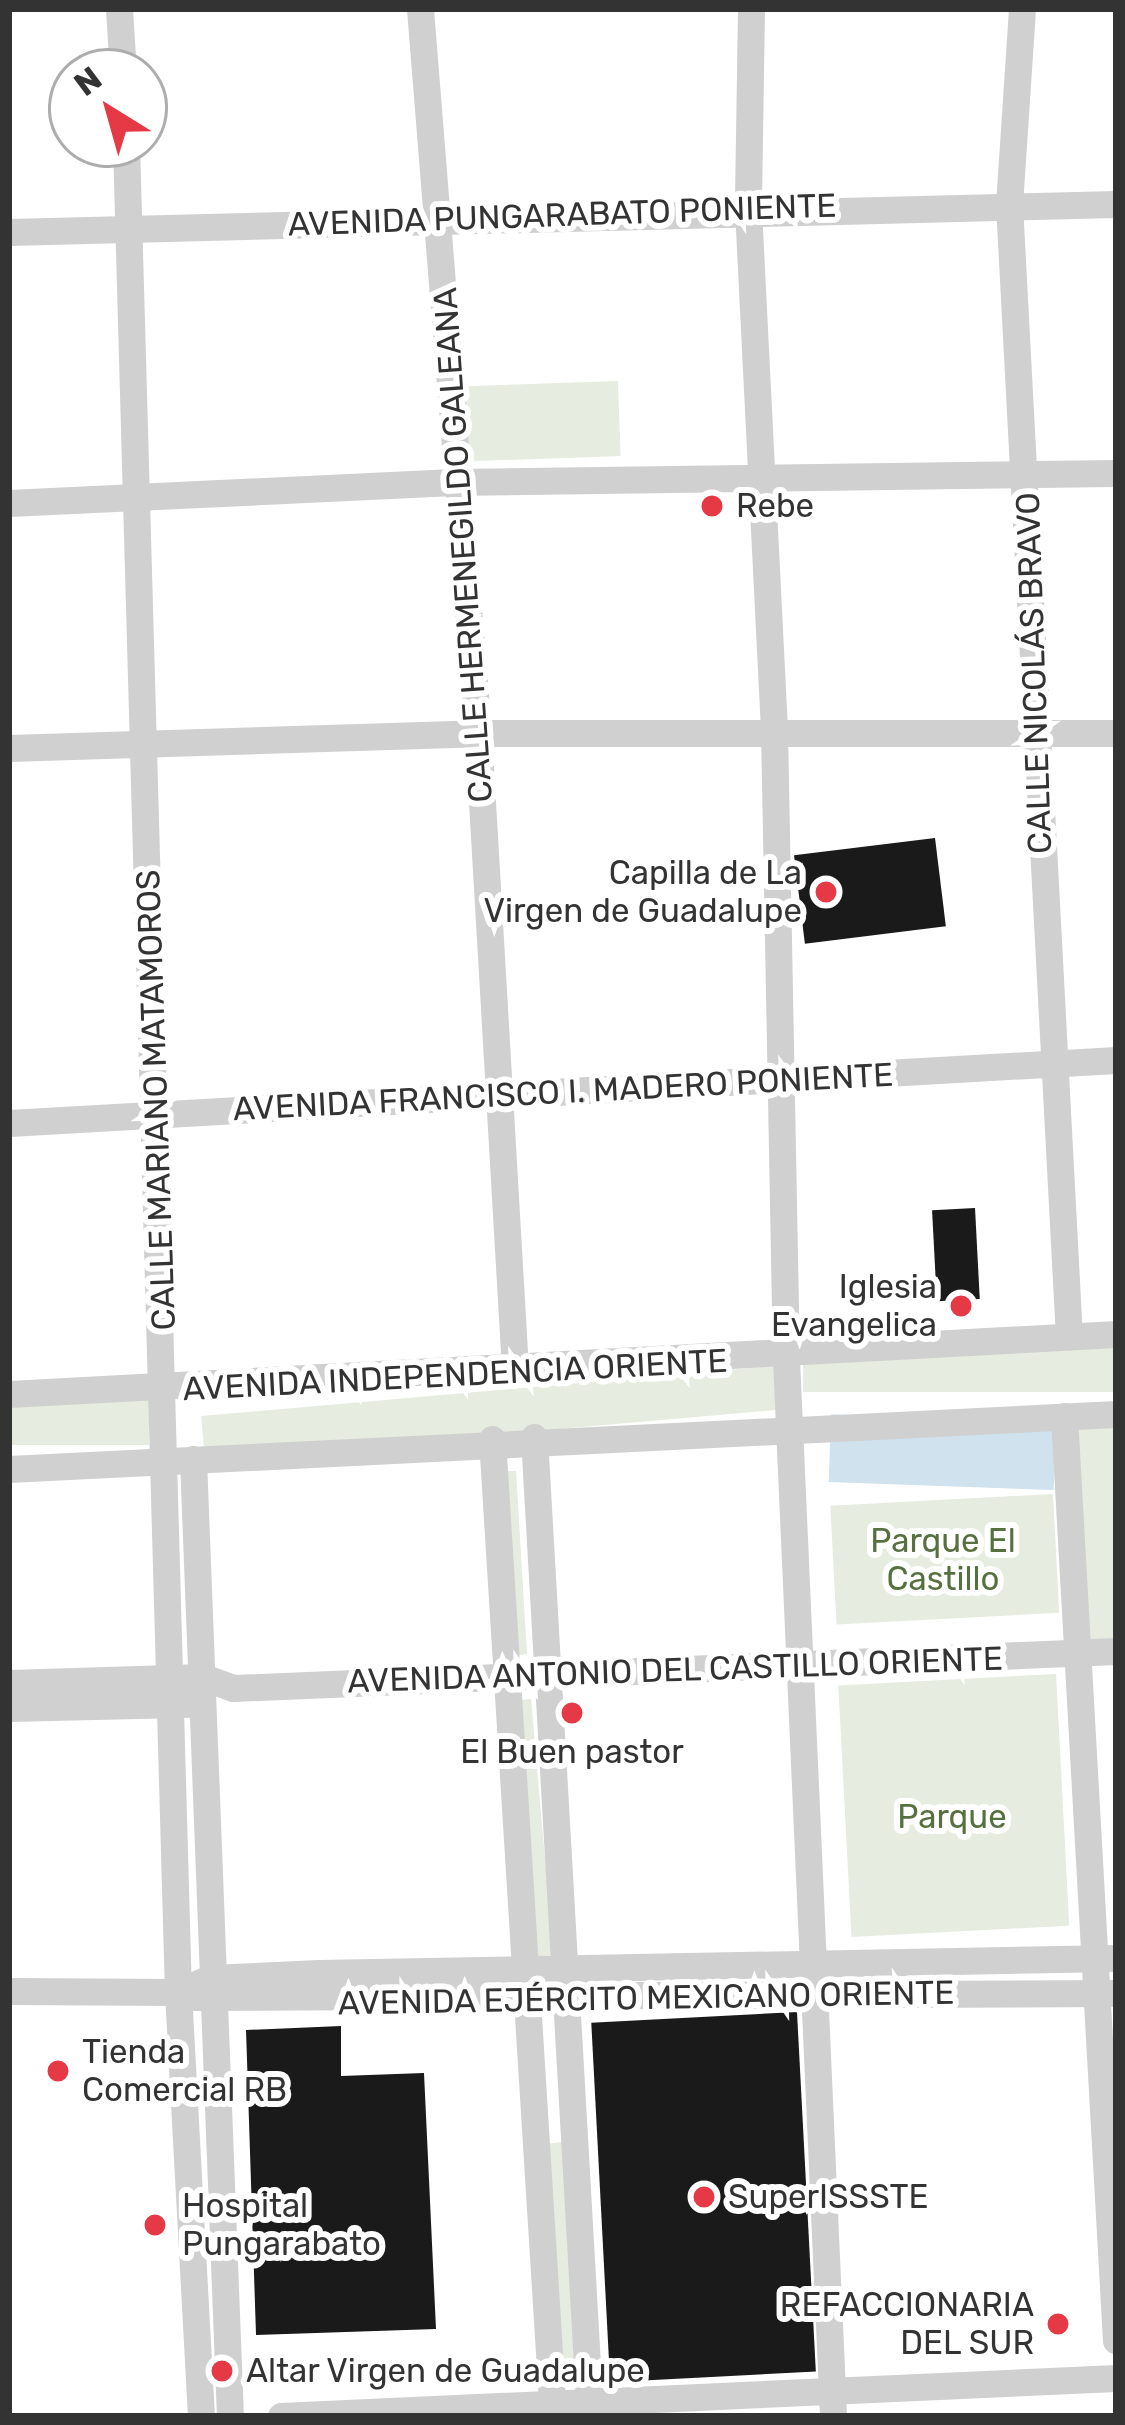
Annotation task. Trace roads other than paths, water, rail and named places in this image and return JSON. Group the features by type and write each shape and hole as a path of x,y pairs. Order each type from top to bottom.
{"street":[{"path":"119,9 121,48"},
{"name":"CALLE HERMENEGILDO GALEANA","path":"420,9 439,216 454,482 478,733 515,1369"},
{"path":"751,9 748,209 756,480 774,730 788,1424 833,2404"},
{"name":"CALLE NICOLÁS BRAVO","path":"1022,9 1009,204 1026,476 1032,734 1056,1064 1069,1336"},
{"name":"CALLE MARIANO MATAMOROS","path":"127,168 131,501 154,1117 168,1389 180,1460 230,2416"},
{"name":"AVENIDA PUNGARABATO PONIENTE","path":"9,232 439,216 1116,204"},
{"path":"9,503 131,501 454,482 1116,473"},
{"path":"9,748 478,733 1116,733"},
{"name":"AVENIDA FRANCISCO I. MADERO PONIENTE","path":"9,1123 501,1099 1116,1060"},
{"name":"AVENIDA INDEPENDENCIA ORIENTE","path":"9,1394 786,1359 1116,1334"},
{"name":"AVENIDA INDEPENDENCIA ORIENTE","path":"9,1469 788,1424 1116,1414"},
{"path":"1064,1416 1072,1653 1102,1958 1116,2341"},
{"path":"534,1437 588,2407"},
{"path":"492,1439 530,1970 554,2408"},
{"name":"AVENIDA ANTONIO DEL CASTILLO ORIENTE","path":"9,1708 233,1688 1116,1651"},
{"name":"AVENIDA ANTONIO DEL CASTILLO ORIENTE","path":"9,1683 190,1691"},
{"name":"CALLE MARIANO MATAMOROS","path":"190,1691 178,1992 201,2416"},
{"name":"AVENIDA EJÉRCITO MEXICANO ORIENTE","path":"9,1991 178,1992 319,1973 1102,1958"},
{"path":"318,2002 319,1973"},
{"name":"AVENIDA EJÉRCITO MEXICANO ORIENTE","path":"210,1990 318,2002 1103,1993"},
{"path":"538,2133 573,2130"},
{"path":"191,2212 220,2213"},
{"path":"281,2416 833,2404 1116,2378"}],"water":[{"path":"831,1414 1056,1422 1054,1490 829,1482"}],"place":[{"name":"Rebe","path":"712,506"},
{"name":"Capilla de La Virgen de Guadalupe","path":"826,892"},
{"name":"Iglesia Evangelica","path":"961,1306"},
{"name":"El Buen pastor","path":"572,1713"},
{"name":"Tienda Comercial RB","path":"58,2071"},
{"name":"SuperISSSTE","path":"704,2197"},
{"name":"Hospital Pungarabato","path":"155,2225"},
{"name":"REFACCIONARIA DEL SUR","path":"1058,2324"},
{"name":"Altar Virgen de Guadalupe","path":"222,2371"}],"park label":[{"name":"Parque El Castillo","path":"943,1560"},
{"name":"Parque","path":"952,1817"}]}
